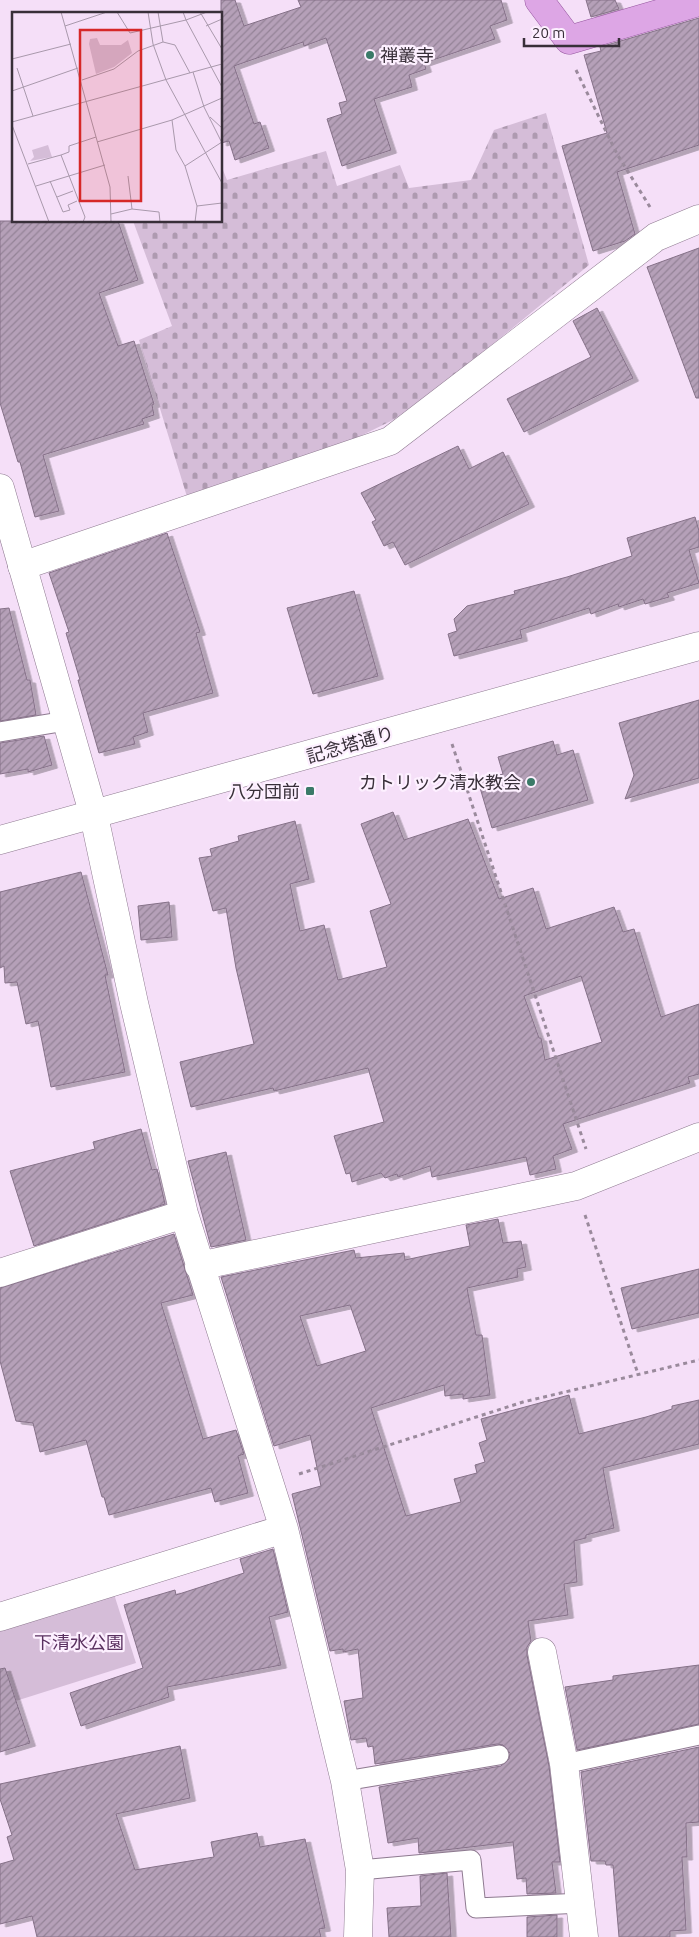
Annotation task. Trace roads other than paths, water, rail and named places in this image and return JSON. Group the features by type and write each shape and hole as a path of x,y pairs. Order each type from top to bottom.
{"main road":[{"path":"539,0 569,40 699,2"}],"street":[{"path":"22,566 390,441 656,237 699,219"},
{"path":"0,488 94,816 134,1002 184,1214 284,1530 345,1781 360,1870 358,1937"},
{"name":"記念塔通り","path":"0,840 94,816 699,646"},
{"path":"199,1266 586,1182 699,1137"},
{"path":"0,1273 184,1214"},
{"path":"0,1617 284,1530"},
{"path":"542,1652 564,1764 582,1902 584,1937"}],"lane":[{"path":"0,732 66,721"},
{"path":"564,1764 699,1734"},
{"path":"345,1781 499,1756"},
{"path":"360,1870 471,1860 476,1908 582,1902"}],"place":[{"name":"禅叢寺","path":"370,55"},
{"name":"カトリック清水教会","path":"531,782"},
{"name":"八分団前","path":"310,791"}],"park label":[{"name":"下清水公園","path":"79,1642"}]}
